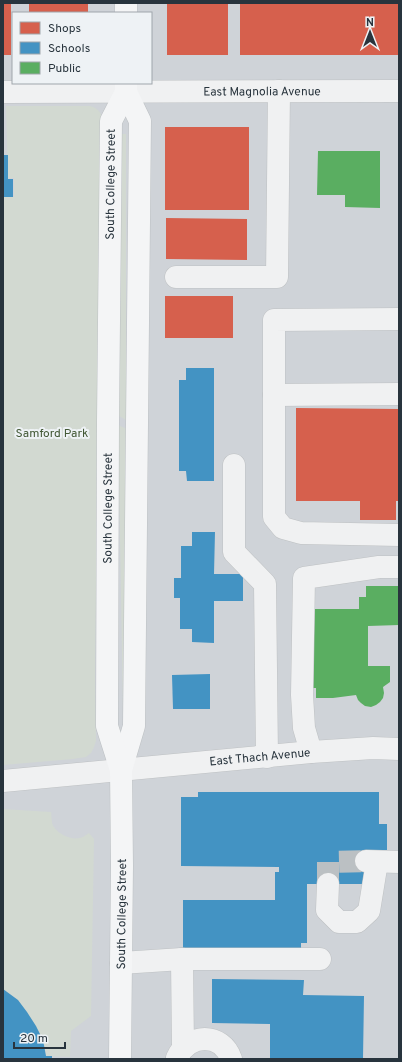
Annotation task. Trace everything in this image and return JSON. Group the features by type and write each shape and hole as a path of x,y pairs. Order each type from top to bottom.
{"main road":[{"name":"South College Street","path":"120,1059 122,866 121,770 107,726 108,405 111,121 126,87"},
{"name":"South College Street","path":"121,770 134,726 140,121 126,87"}],"street":[{"name":"East Magnolia Avenue","path":"3,92 126,87 279,91 399,91"},
{"path":"176,277 277,277 279,91"},
{"path":"399,319 274,320 274,517 283,528 301,533 399,534"},
{"path":"274,395 399,394"},
{"path":"234,465 234,552 266,584 267,757"},
{"path":"311,752 304,728 302,695 304,578 379,567 399,567"},
{"name":"East Thach Avenue","path":"3,781 311,752 373,748 399,749"},
{"path":"328,884 327,910 339,922 357,922 369,911 372,862 399,862"},
{"path":"121,963 182,959 320,959"},
{"path":"182,959 184,1049 203,1039 215,1041 224,1047 231,1059"}],"shaded area":[{"path":"3,3 399,3 399,1059 3,1059"}],"green space":[{"name":"Samford Park","path":"6,106 90,106 98,110 102,119 95,675 96,741 91,753 86,757 3,765 3,197 14,197 14,178 8,178"},
{"path":"119,134 126,134 126,420 119,416"},
{"path":"118,425 127,429 123,711"},
{"path":"3,809 51,812 53,825 63,835 71,838 79,838 89,833 94,839 91,1016 71,1031 70,1057 46,1056 43,1040 18,1000 3,989"}],"building: Shops":[{"path":"3,3 11,3 11,55 3,55"},
{"path":"29,3 88,3 88,12 29,12"},
{"path":"167,3 228,3 228,55 167,55"},
{"path":"240,3 399,3 399,55 240,55"},
{"path":"165,127 249,127 249,210 165,210"},
{"path":"166,218 247,219 247,260 166,259"},
{"path":"165,296 233,296 233,338 165,338"},
{"path":"296,408 399,409 399,501 396,501 396,520 360,520 360,501 296,501"}],"building: Schools":[{"path":"3,155 8,155 8,179 13,179 13,197 3,197"},
{"path":"186,368 214,368 214,481 187,481 186,471 179,471 179,380 186,380"},
{"path":"192,532 215,532 214,574 243,574 243,601 214,601 214,643 192,642 192,629 180,629 180,598 174,598 174,578 181,578 181,546 192,546"},
{"path":"210,674 210,709 173,709 172,675"},
{"path":"198,792 379,792 379,824 387,824 387,850 366,850 366,884 307,884 307,943 301,943 301,950 183,950 183,900 275,900 275,872 279,872 279,867 181,866 181,797 198,797"},
{"path":"212,979 304,980 303,995 364,996 363,1059 270,1059 270,1024 212,1023"},
{"path":"3,989 18,1000 27,1012 43,1040 46,1056 52,1056 52,1059 3,1059"}],"building: Public":[{"path":"318,151 380,151 380,208 345,207 345,195 317,195"},
{"path":"366,586 399,586 399,625 368,626 368,666 390,666 390,682 383,687 383,698 376,705 371,707 365,706 361,703 356,695 333,698 316,698 316,688 312,688 312,609 359,609 359,597 366,597"}],"tunnel":[{"path":"328,884 328,862 366,861"}]}
